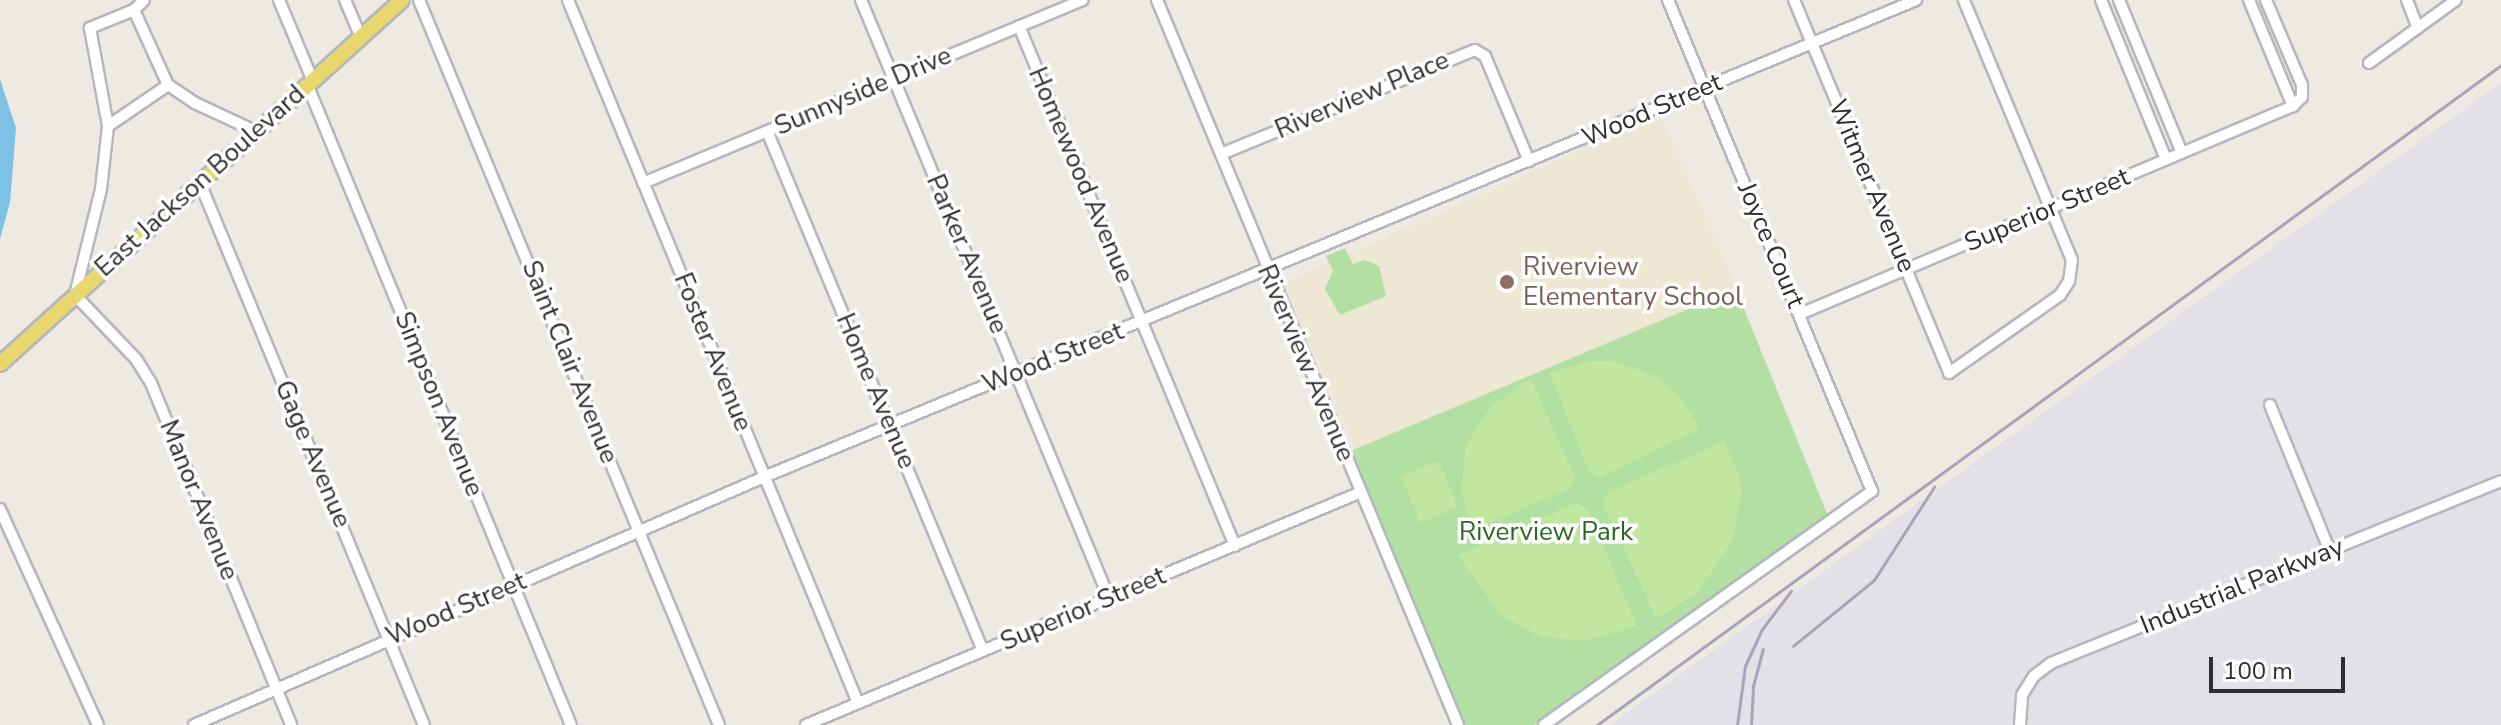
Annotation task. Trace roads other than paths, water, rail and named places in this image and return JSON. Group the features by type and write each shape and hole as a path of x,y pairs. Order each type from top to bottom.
{"main road":[{"name":"East Jackson Boulevard","path":"0,364 402,0"}],"street":[{"path":"75,295 101,189 108,126 90,28 134,10 144,0"},
{"name":"Simpson Avenue","path":"279,0 571,725"},
{"path":"345,0 360,36"},
{"name":"Saint Clair Avenue","path":"419,0 719,725"},
{"name":"Foster Avenue","path":"568,0 858,703"},
{"name":"Parker Avenue","path":"861,0 1109,598"},
{"name":"Sunnyside Drive","path":"643,183 1082,0"},
{"name":"Riverview Avenue","path":"1157,0 1458,725"},
{"name":"Joyce Court","path":"1544,725 1872,491 1668,0"},
{"name":"Witmer Avenue","path":"1794,0 1949,373 2060,295 2069,281 2072,260 2050,209"},
{"name":"Wood Street","path":"194,725 764,477 1916,0"},
{"path":"1964,0 2050,209"},
{"path":"2101,0 2166,159"},
{"path":"2119,0 2182,153"},
{"path":"2249,0 2293,106 2302,97 2302,85 2266,0"},
{"path":"2407,0 2418,28"},
{"path":"2369,63 2456,0"},
{"path":"134,10 168,85 255,131"},
{"name":"Homewood Avenue","path":"1019,26 1235,546"},
{"name":"Riverview Place","path":"1221,154 1475,50 1485,56 1529,161"},
{"path":"108,126 123,121 168,85"},
{"name":"Superior Street","path":"1800,314 2293,106"},
{"name":"Home Avenue","path":"767,131 983,651"},
{"name":"Gage Avenue","path":"200,183 424,725"},
{"name":"Manor Avenue","path":"75,295 136,359 151,383 291,725"},
{"path":"2270,405 2330,551"},
{"name":"Industrial Parkway","path":"2020,725 2020,704 2028,683 2051,663 2501,481"},
{"name":"Superior Street","path":"806,725 1361,492"},
{"path":"0,509 98,725"}],"water":[{"path":"0,79 16,128 10,202 0,239"}],"railway":[{"path":"1597,725 2501,65"},
{"path":"1793,646 1874,580 1934,487"},
{"path":"1737,725 1745,666 1762,629 1791,591"},
{"path":"1751,725 1753,686 1763,649"}],"place":[{"name":"Riverview Elementary School","path":"1507,282"}],"park label":[{"name":"Riverview Park","path":"1546,532"}]}
